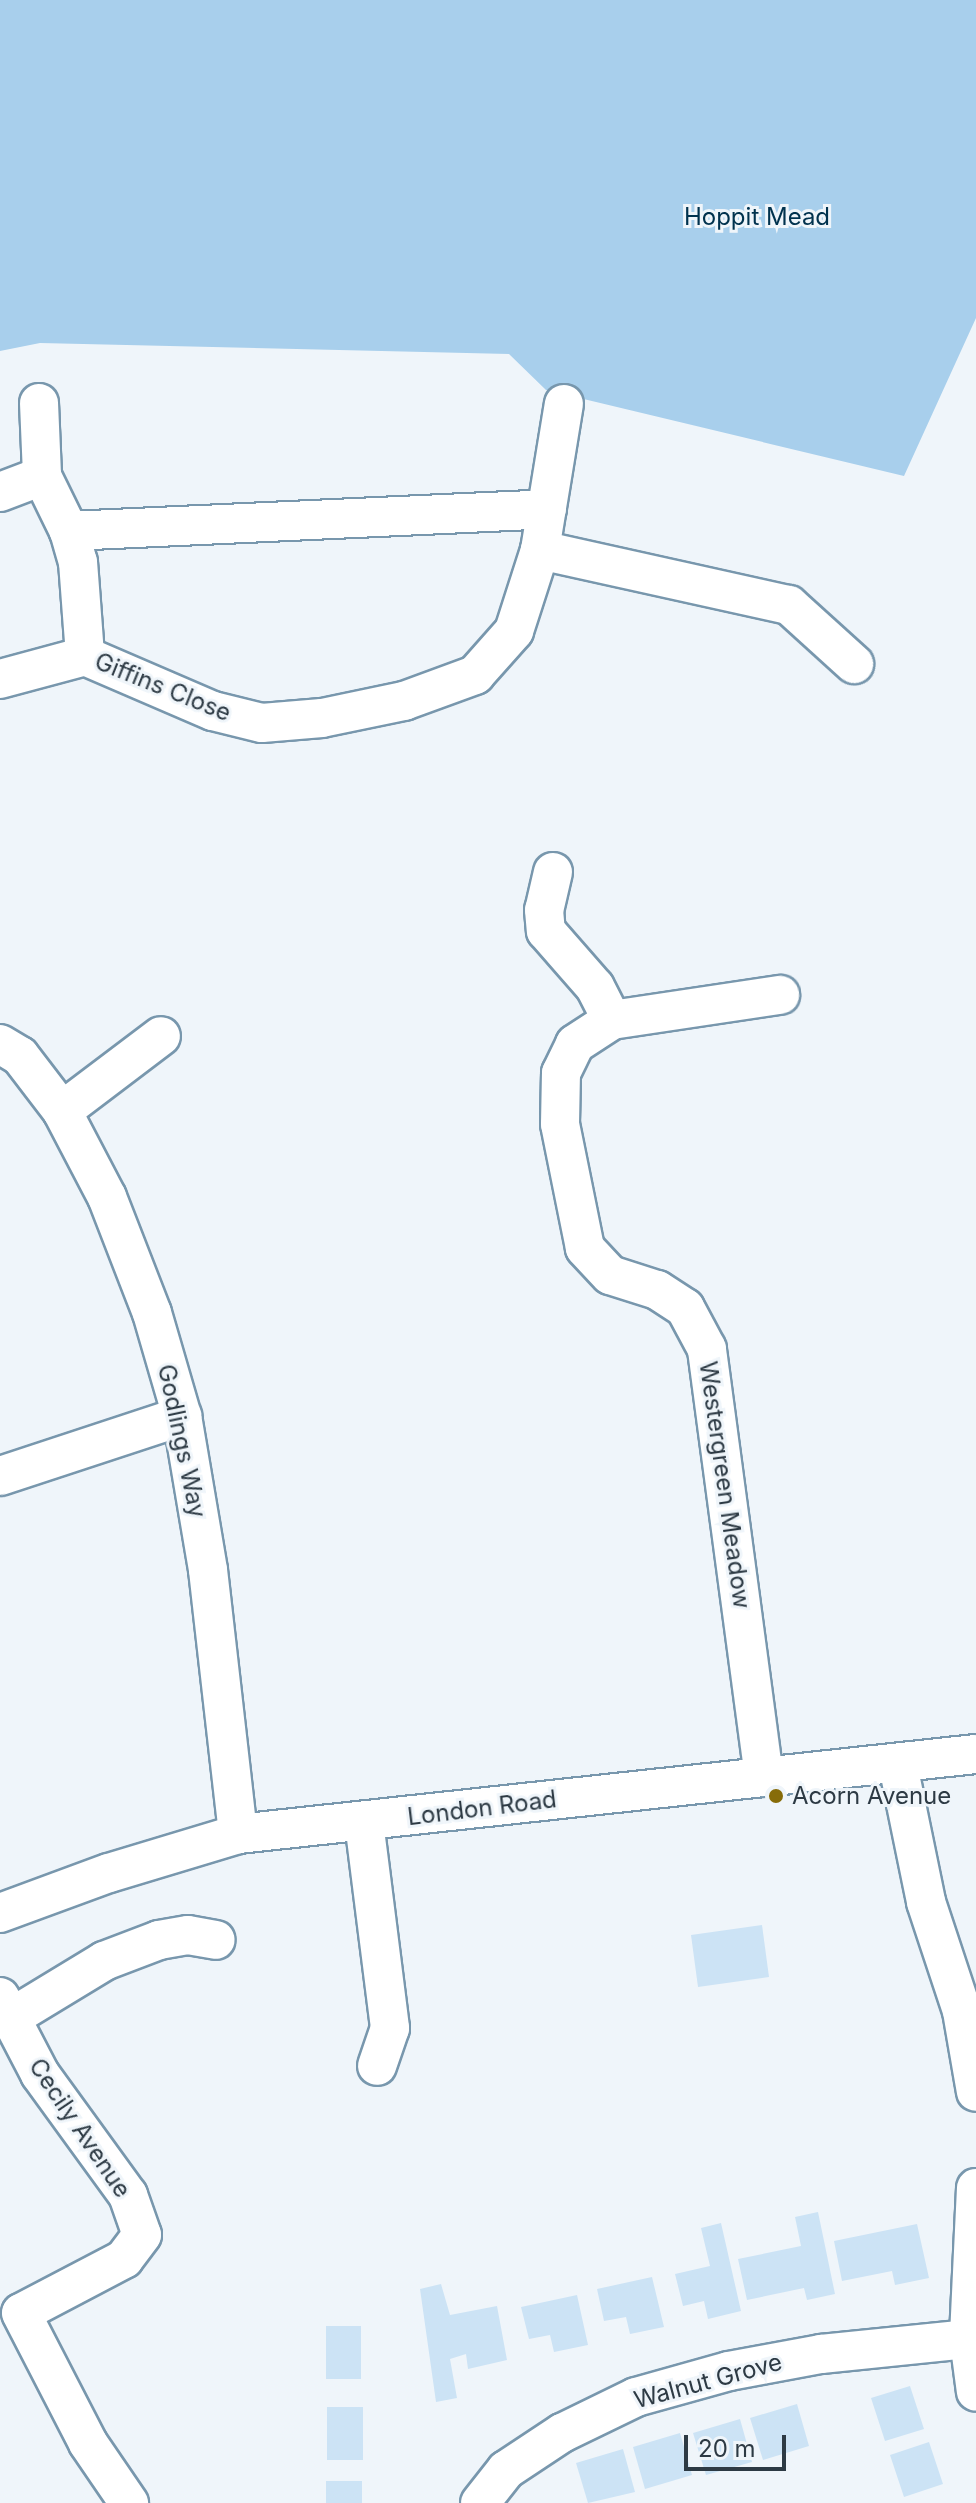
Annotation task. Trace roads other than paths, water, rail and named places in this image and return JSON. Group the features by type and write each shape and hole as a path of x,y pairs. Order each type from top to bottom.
{"street":[{"name":"Giffins Close","path":"39,403 42,476 69,531 78,562 85,656"},
{"name":"Giffins Close","path":"0,679 85,656 213,711 262,723 322,718 404,701 475,675 514,631 540,550 564,404"},
{"path":"0,492 42,476"},
{"path":"69,531 546,509"},
{"path":"540,550 789,605 854,664"},
{"path":"553,872 544,910 546,931 595,987 612,1020"},
{"name":"Westergreen Meadow","path":"764,1777 707,1349 685,1308 657,1290 610,1275 585,1248 560,1124 561,1073 575,1044 612,1020 780,995"},
{"path":"62,1111 161,1036"},
{"name":"Godlings Way","path":"0,1044 20,1056 62,1111 107,1197 152,1313 182,1416 208,1570 238,1834"},
{"path":"0,1476 182,1416"},
{"name":"London Road","path":"0,1913 109,1873 238,1834 898,1765 976,1754"},
{"path":"898,1765 926,1902 962,2011 976,2092"},
{"path":"364,1822 390,2028 377,2066"},
{"path":"6,2007 104,1961 159,1940 188,1935 216,1940"},
{"name":"Cecily Avenue","path":"6,2007 40,2074 128,2195 142,2235 124,2259 21,2313 88,2443 129,2503"},
{"path":"976,2188 969,2339 976,2392"},
{"name":"Walnut Grove","path":"480,2503 506,2470 562,2433 636,2397 729,2371 821,2354 969,2339"}],"place":[{"name":"Acorn Avenue","path":"776,1796"}],"park label":[{"name":"Hoppit Mead","path":"757,217"}]}
